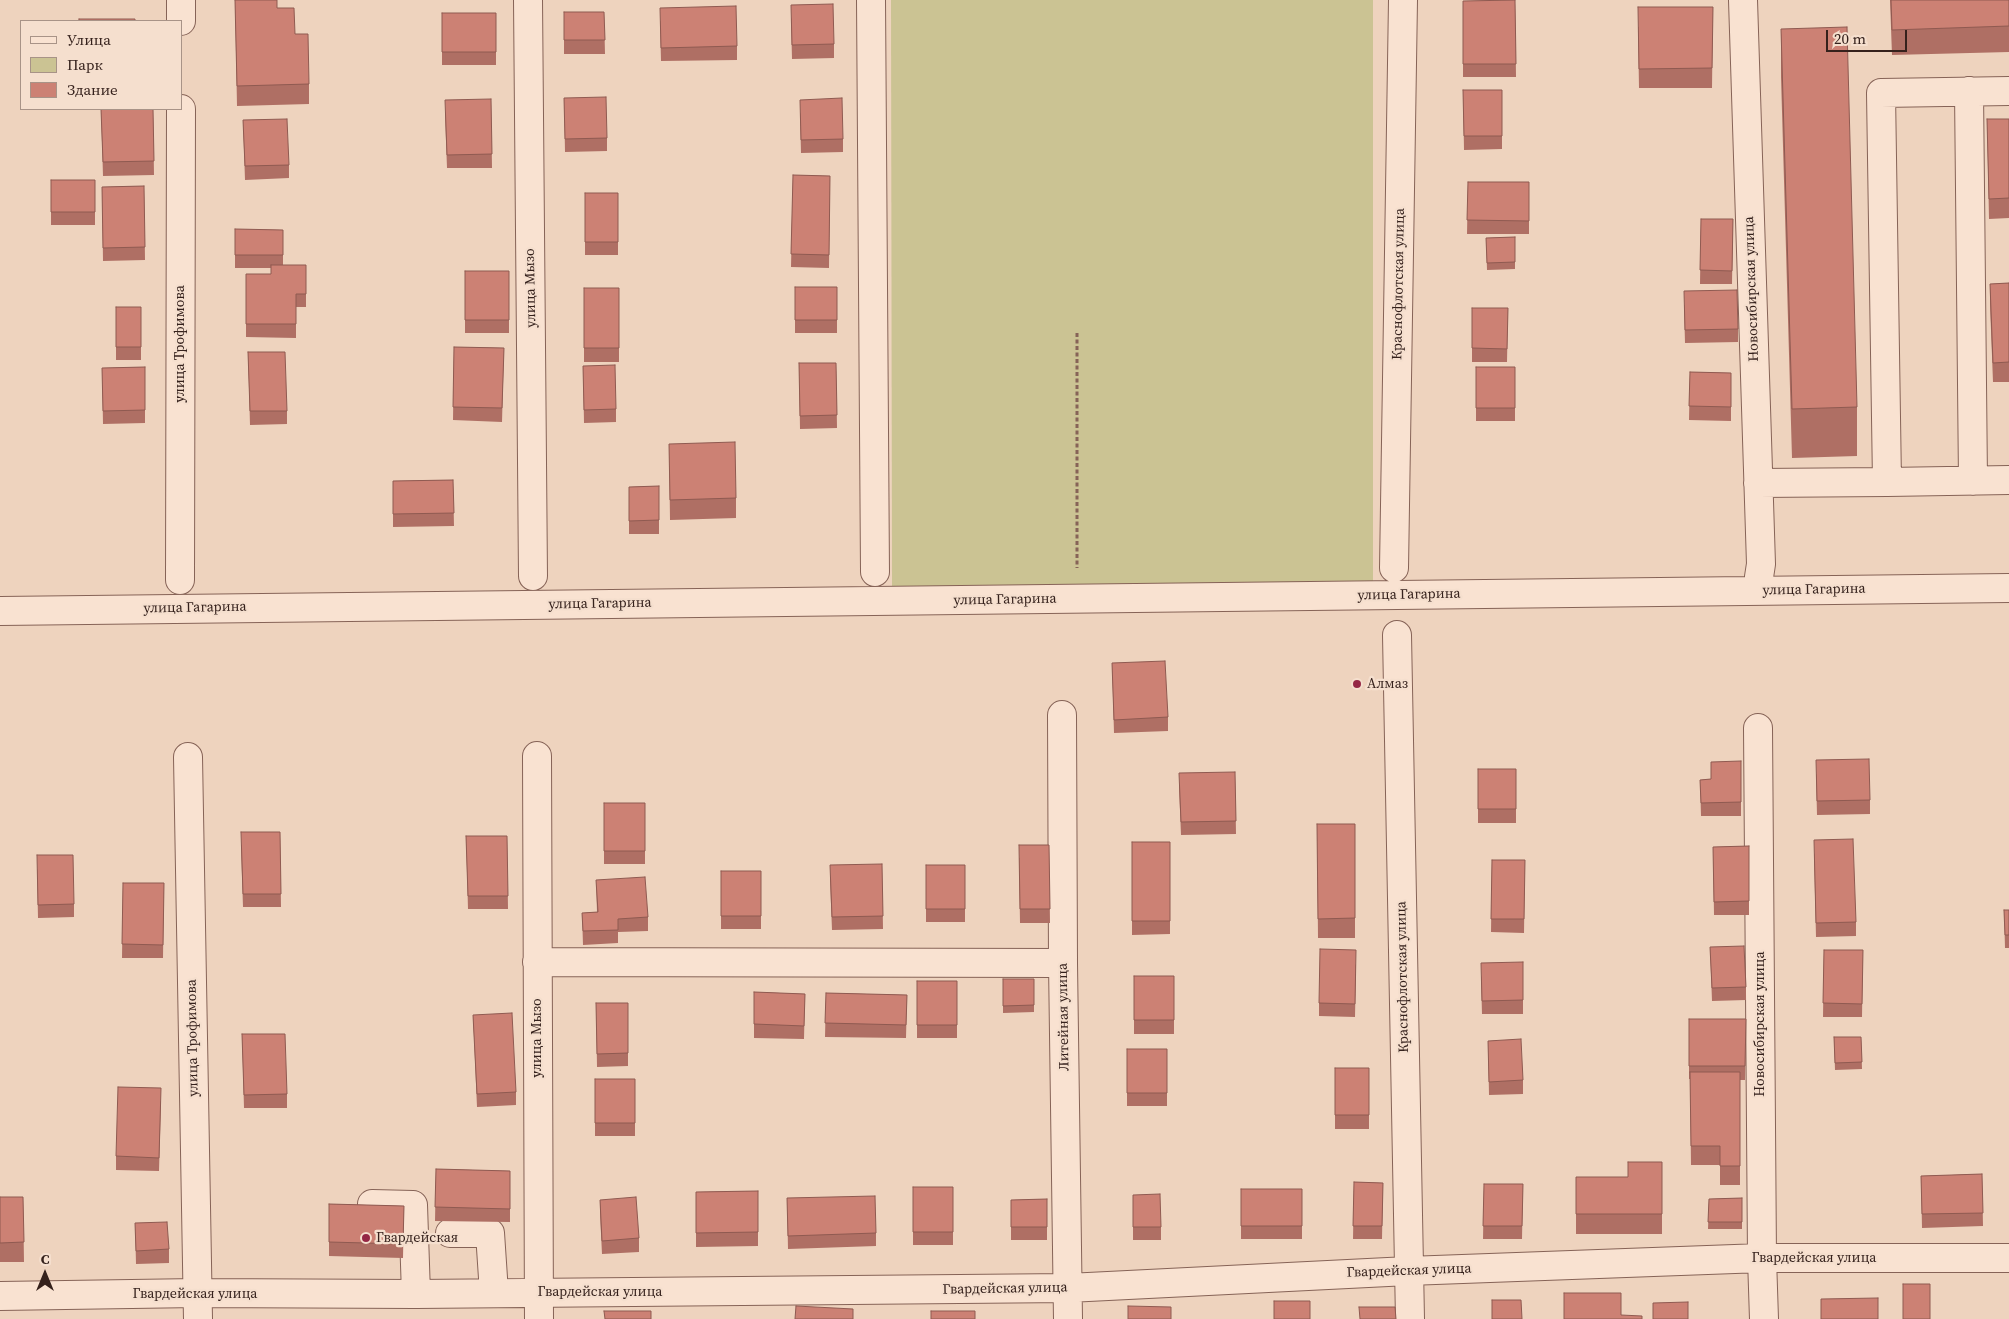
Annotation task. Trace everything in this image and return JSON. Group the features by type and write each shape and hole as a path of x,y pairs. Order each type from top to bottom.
{"street":[{"path":"181,0 181,20"},
{"name":"улица Мызо","path":"528,0 533,576"},
{"path":"871,0 875,572"},
{"name":"Краснофлотская улица","path":"1394,568 1403,0"},
{"name":"Новосибирская улица","path":"1744,0 1761,564 1759,577"},
{"path":"1887,482 1881,93 2009,91"},
{"path":"1969,92 1973,481"},
{"name":"улица Трофимова","path":"180,580 181,110"},
{"path":"1758,483 2009,480"},
{"name":"улица Гагарина","path":"0,610 2009,588"},
{"name":"Краснофлотская улица","path":"1397,635 1410,1319"},
{"name":"Литейная улица","path":"1062,715 1068,1319"},
{"name":"Новосибирская улица","path":"1758,728 1764,1319"},
{"name":"улица Мызо","path":"538,756 539,1319"},
{"name":"улица Трофимова","path":"188,757 198,1306"},
{"path":"537,962 1063,963"},
{"path":"372,1204 413,1205 416,1294"},
{"path":"450,1233 490,1233 494,1293"},
{"name":"Гвардейская улица","path":"0,1296 198,1306 416,1294 1068,1288 1408,1271 1762,1258 2009,1258"}],"path":[{"path":"1077,333 1077,568"}],"green space":[{"path":"891,0 1373,0 1373,587 892,588"}],"building":[{"path":"235,0 277,0 277,8 294,8 295,34 308,34 309,84 237,86"},
{"path":"1515,0 1516,64 1463,64 1463,1"},
{"path":"1891,0 2009,0 2009,26 1892,30"},
{"path":"833,4 834,44 792,45 791,5"},
{"path":"736,6 737,46 661,48 660,8"},
{"path":"1638,7 1713,7 1712,68 1639,69"},
{"path":"564,12 604,12 605,40 564,40"},
{"path":"442,13 496,13 496,52 442,52"},
{"path":"79,19 135,19 135,20"},
{"path":"1847,27 1857,407 1792,409 1781,29"},
{"path":"1463,90 1502,90 1502,136 1464,136"},
{"path":"606,97 607,138 565,139 564,98"},
{"path":"842,98 843,139 801,140 800,100"},
{"path":"491,99 492,154 447,155 445,100"},
{"path":"101,110 153,110 154,161 103,162"},
{"path":"287,119 289,165 245,166 243,120"},
{"path":"1987,119 2009,119 2009,198 1989,199"},
{"path":"793,175 830,176 829,255 791,254"},
{"path":"51,180 95,180 95,212 51,212"},
{"path":"1468,182 1529,182 1529,221 1467,220"},
{"path":"144,186 145,247 103,248 102,187"},
{"path":"585,193 618,193 618,242 585,242"},
{"path":"1701,219 1733,219 1732,271 1700,270"},
{"path":"235,229 283,230 283,255 235,255"},
{"path":"1515,237 1515,262 1487,263 1486,238"},
{"path":"271,265 306,265 306,294 296,294 296,324 246,324 246,274 271,274"},
{"path":"465,271 509,271 509,320 465,320"},
{"path":"2009,283 2009,362 1993,363 1990,284"},
{"path":"795,287 837,287 837,320 795,320"},
{"path":"584,288 619,288 619,348 584,348"},
{"path":"1737,290 1738,329 1685,330 1684,291"},
{"path":"116,307 141,307 141,347 116,347"},
{"path":"1472,308 1508,308 1507,349 1472,348"},
{"path":"454,347 504,348 502,408 453,407"},
{"path":"248,352 285,352 287,411 250,411"},
{"path":"799,363 836,363 837,415 800,416"},
{"path":"615,365 616,409 584,410 583,366"},
{"path":"145,367 145,410 103,411 102,368"},
{"path":"1476,367 1515,367 1515,408 1476,408"},
{"path":"1690,372 1731,373 1731,407 1689,406"},
{"path":"735,442 736,498 670,500 669,444"},
{"path":"453,480 454,513 393,514 393,481"},
{"path":"659,486 659,520 629,521 629,487"},
{"path":"1165,661 1168,717 1114,720 1112,663"},
{"path":"1869,759 1870,800 1817,801 1816,760"},
{"path":"1741,761 1741,802 1701,803 1700,780 1711,779 1711,762"},
{"path":"1478,769 1516,769 1516,809 1478,809"},
{"path":"1235,772 1236,821 1181,822 1179,773"},
{"path":"604,803 645,803 645,851 604,851"},
{"path":"1317,824 1355,824 1355,918 1318,919"},
{"path":"241,832 280,832 281,894 243,894"},
{"path":"466,836 507,836 508,896 468,896"},
{"path":"1853,839 1856,922 1816,923 1814,840"},
{"path":"1132,842 1170,842 1170,921 1132,921"},
{"path":"1019,845 1049,845 1050,909 1020,909"},
{"path":"1749,846 1749,901 1714,902 1713,847"},
{"path":"37,855 73,855 74,904 38,905"},
{"path":"1492,860 1525,860 1524,919 1491,919"},
{"path":"882,864 883,916 832,917 830,865"},
{"path":"926,865 965,865 965,909 926,909"},
{"path":"721,871 761,871 761,916 721,916"},
{"path":"645,877 648,917 618,919 618,930 583,931 582,913 598,912 596,880"},
{"path":"123,883 164,883 163,945 122,944"},
{"path":"2004,910 2009,910 2009,935 2005,935"},
{"path":"1744,946 1746,987 1712,988 1710,947"},
{"path":"1320,949 1356,950 1355,1004 1319,1003"},
{"path":"1824,950 1863,950 1862,1004 1823,1003"},
{"path":"1523,962 1523,1000 1482,1001 1481,963"},
{"path":"1134,976 1174,976 1174,1020 1134,1020"},
{"path":"1003,979 1034,979 1034,1005 1003,1006"},
{"path":"917,981 957,981 957,1025 917,1025"},
{"path":"754,992 805,994 804,1026 754,1024"},
{"path":"826,993 907,995 906,1025 825,1023"},
{"path":"596,1003 628,1003 628,1053 597,1054"},
{"path":"512,1013 516,1092 477,1094 473,1015"},
{"path":"1689,1019 1746,1019 1745,1066 1689,1066"},
{"path":"242,1034 285,1034 287,1094 244,1095"},
{"path":"1834,1037 1861,1037 1862,1062 1835,1063"},
{"path":"1521,1039 1523,1080 1489,1082 1488,1041"},
{"path":"1127,1049 1167,1049 1167,1093 1127,1093"},
{"path":"1335,1068 1369,1068 1369,1115 1335,1115"},
{"path":"1690,1072 1740,1072 1740,1166 1720,1166 1720,1146 1691,1146"},
{"path":"595,1079 635,1079 635,1123 595,1123"},
{"path":"118,1087 161,1088 159,1158 116,1156"},
{"path":"1628,1162 1662,1162 1662,1214 1576,1214 1576,1177 1628,1177"},
{"path":"436,1169 510,1171 510,1209 435,1207"},
{"path":"1982,1174 1983,1213 1922,1214 1921,1176"},
{"path":"1354,1182 1383,1183 1382,1226 1353,1226"},
{"path":"1484,1184 1523,1184 1522,1226 1483,1226"},
{"path":"913,1187 953,1187 953,1232 913,1232"},
{"path":"1241,1189 1302,1189 1302,1226 1241,1226"},
{"path":"758,1191 758,1232 696,1233 696,1192"},
{"path":"1160,1194 1161,1227 1133,1227 1133,1195"},
{"path":"875,1196 876,1233 788,1236 787,1198"},
{"path":"0,1197 23,1197 24,1242 0,1243"},
{"path":"636,1197 639,1238 602,1241 600,1200"},
{"path":"1742,1198 1742,1222 1708,1222 1709,1199"},
{"path":"1047,1199 1047,1227 1011,1227 1011,1200"},
{"name":"Гвардейская","path":"329,1204 404,1206 403,1244 329,1242"},
{"path":"167,1222 169,1249 136,1251 135,1223"},
{"path":"1903,1284 1930,1284 1930,1319 1903,1319"},
{"path":"1564,1293 1621,1293 1621,1315 1642,1316 1642,1319 1564,1319"},
{"path":"1878,1298 1878,1319 1821,1319 1821,1299"},
{"path":"1492,1300 1521,1300 1522,1319 1492,1319"},
{"path":"1274,1301 1310,1301 1310,1319 1274,1319"},
{"path":"1688,1302 1688,1319 1653,1319 1653,1303"},
{"path":"796,1306 853,1309 853,1319 795,1319"},
{"path":"1128,1306 1171,1307 1171,1319 1128,1319"},
{"path":"1359,1307 1395,1307 1396,1319 1360,1319"},
{"path":"604,1311 651,1311 651,1319 605,1319"},
{"path":"931,1311 975,1311 975,1319 931,1319"}],"place":[{"name":"Алмаз","path":"1357,684"},
{"name":"Гвардейская","path":"366,1238"}]}
